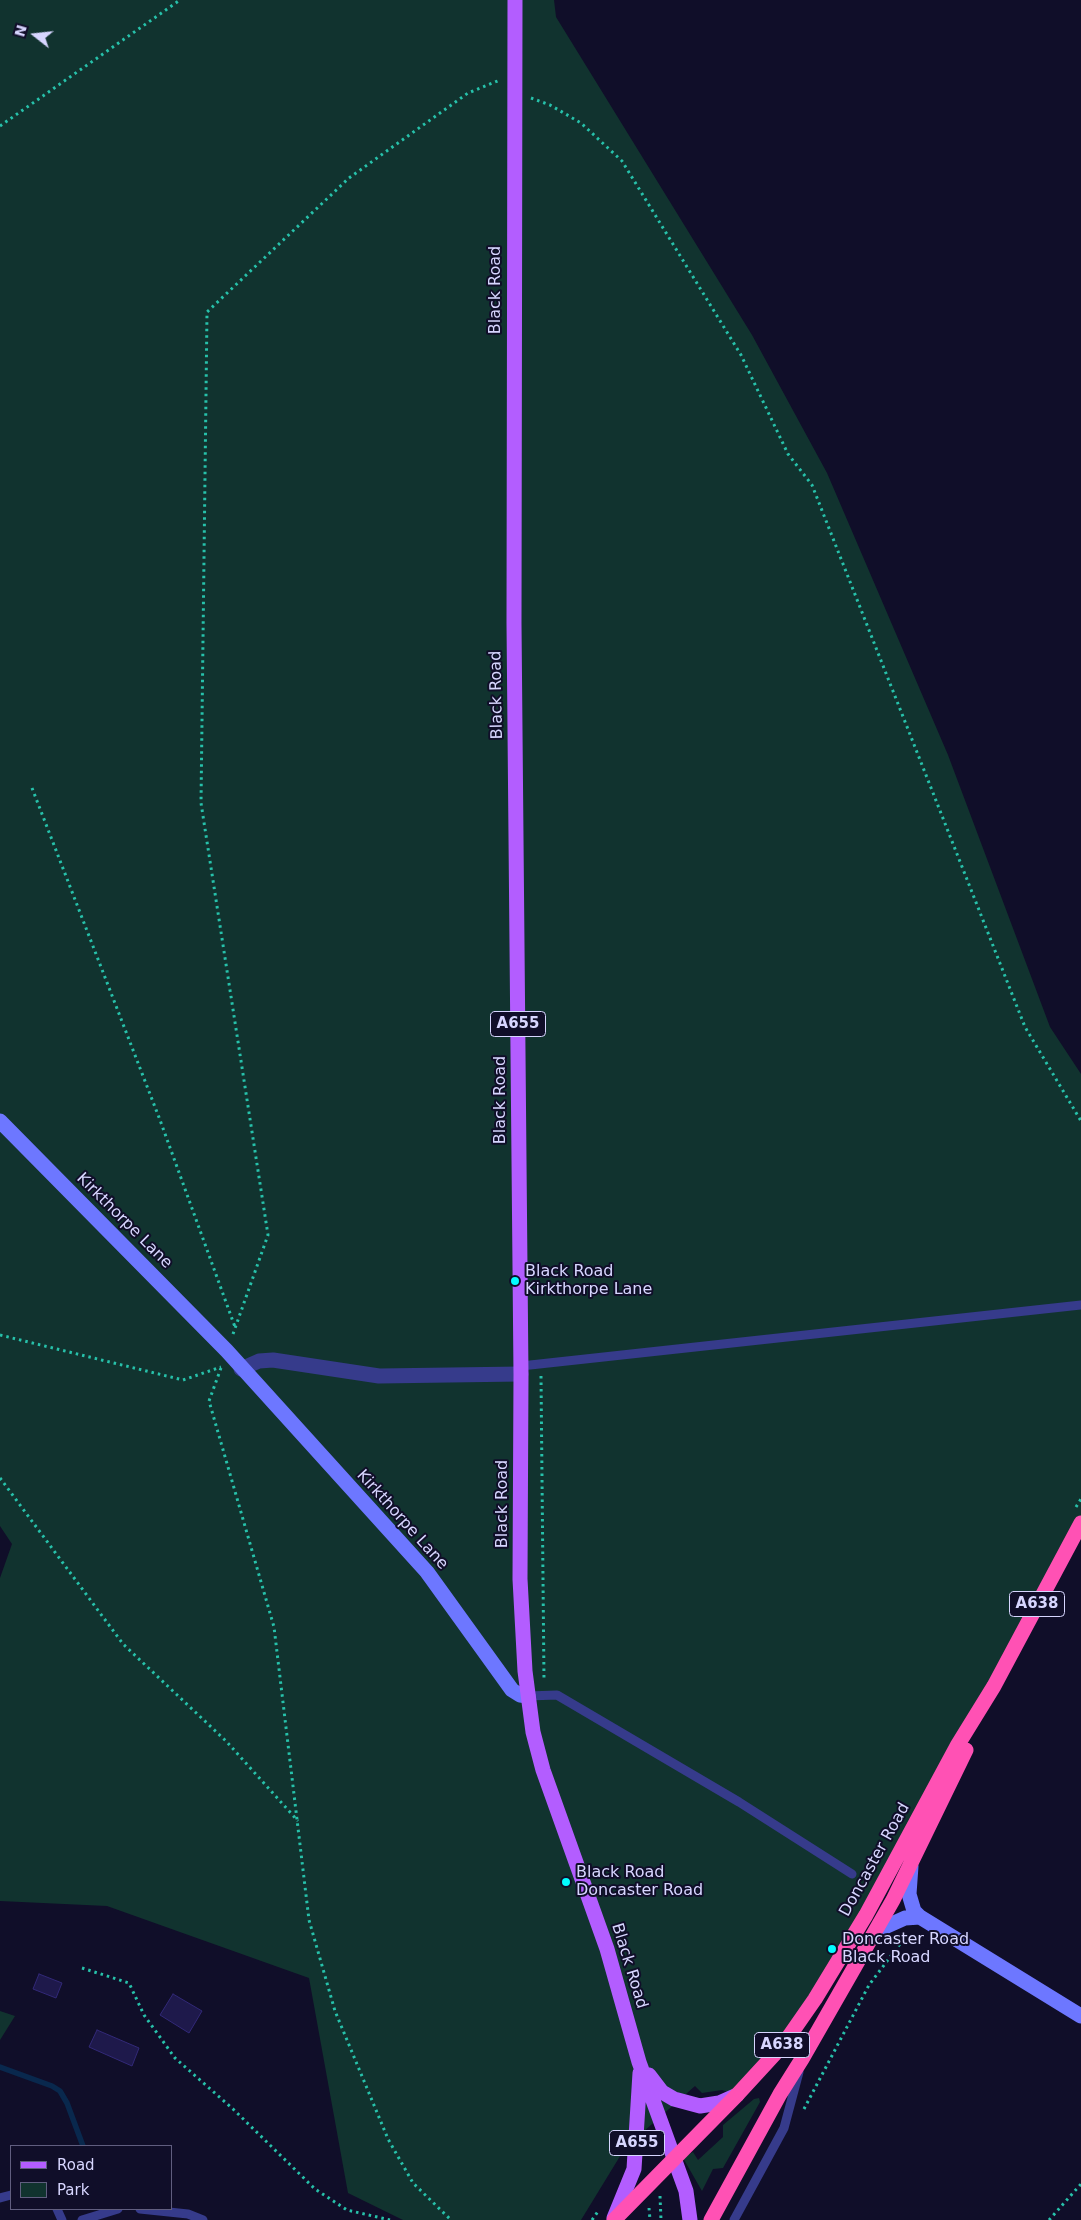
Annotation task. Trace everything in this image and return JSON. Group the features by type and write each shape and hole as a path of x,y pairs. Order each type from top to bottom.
{"highway":[{"name":"Doncaster Road","path":"614,2220 674,2157 737,2096 783,2045 815,1999 866,1915 957,1746 994,1686 1081,1523"},
{"name":"Doncaster Road","path":"711,2220 780,2094 893,1900 966,1750 994,1686"}],"main road":[{"name":"Black Road","path":"515,0 514,623 521,1370 520,1579 528,1696 543,1770 607,1949 640,2062 686,2191 690,2220"},
{"name":"Black Road","path":"640,2062 654,2084 674,2099 700,2106 737,2096"},
{"name":"Black Road","path":"614,2220 634,2169 637,2147 640,2062"}],"street":[{"name":"Kirkthorpe Lane","path":"0,1122 227,1351 427,1572 512,1690 520,1695 528,1696"},
{"path":"242,1369 259,1362 273,1360 379,1376 521,1370"},
{"path":"911,1862 908,1894 911,1904 920,1917 1081,2016"},
{"path":"866,1915 879,1904 893,1900 911,1904"},
{"path":"876,1931 905,1918 920,1917"}],"lane":[{"path":"521,1370 541,1364 1081,1305"},
{"path":"528,1696 557,1695 739,1802 852,1874"},
{"path":"734,2220 784,2128 802,2059"},
{"path":"82,2220 115,2210"},
{"path":"150,2210 188,2214 203,2220"}],"path":[{"path":"0,126 180,0"},
{"path":"451,2220 413,2183 388,2139 335,2010 309,1920 274,1627 209,1401 268,1235 201,803 207,312 349,178 468,93 514,74"},
{"path":"529,89 529,108"},
{"path":"529,98 550,106 581,123 622,161 741,355 788,454 812,485 1025,1027 1081,1120"},
{"path":"32,788 160,1120 235,1328"},
{"path":"0,1335 183,1380 221,1367"},
{"path":"541,1364 545,1695"},
{"path":"0,1478 123,1644 226,1741 298,1821"},
{"path":"800,2118 869,1986 920,1917"},
{"path":"82,1968 129,1983 144,2015 175,2058 233,2109 315,2189 347,2210 390,2220"},
{"path":"1049,2220 1081,2184"}],"green space":[{"path":"0,0 554,0 556,17 752,335 827,473 948,755 1050,1027 1081,1074 1081,1523 815,1999 737,2095 722,2090 702,2093 695,2086 625,2148 581,2220 403,2220 348,2193 309,1978 107,1906 0,1901 0,1578 12,1544 0,1526"},
{"path":"0,2011 15,2016 0,2040"},
{"path":"759,2098 760,2102 723,2168 713,2169 702,2191 683,2158 693,2152 698,2160 723,2137 723,2125 754,2099"}],"building":[{"path":"39,1974 62,1983 56,1998 33,1989"},
{"path":"173,1994 202,2011 189,2033 160,2015"},
{"path":"97,2030 139,2048 132,2066 89,2047"}],"waterway":[{"path":"0,2067 52,2086 60,2091 67,2103 83,2145"}],"place":[{"name":"Black Road Kirkthorpe Lane","path":"515,1281"},
{"name":"Black Road Doncaster Road","path":"566,1882"},
{"name":"Doncaster Road Black Road","path":"832,1949"}]}
